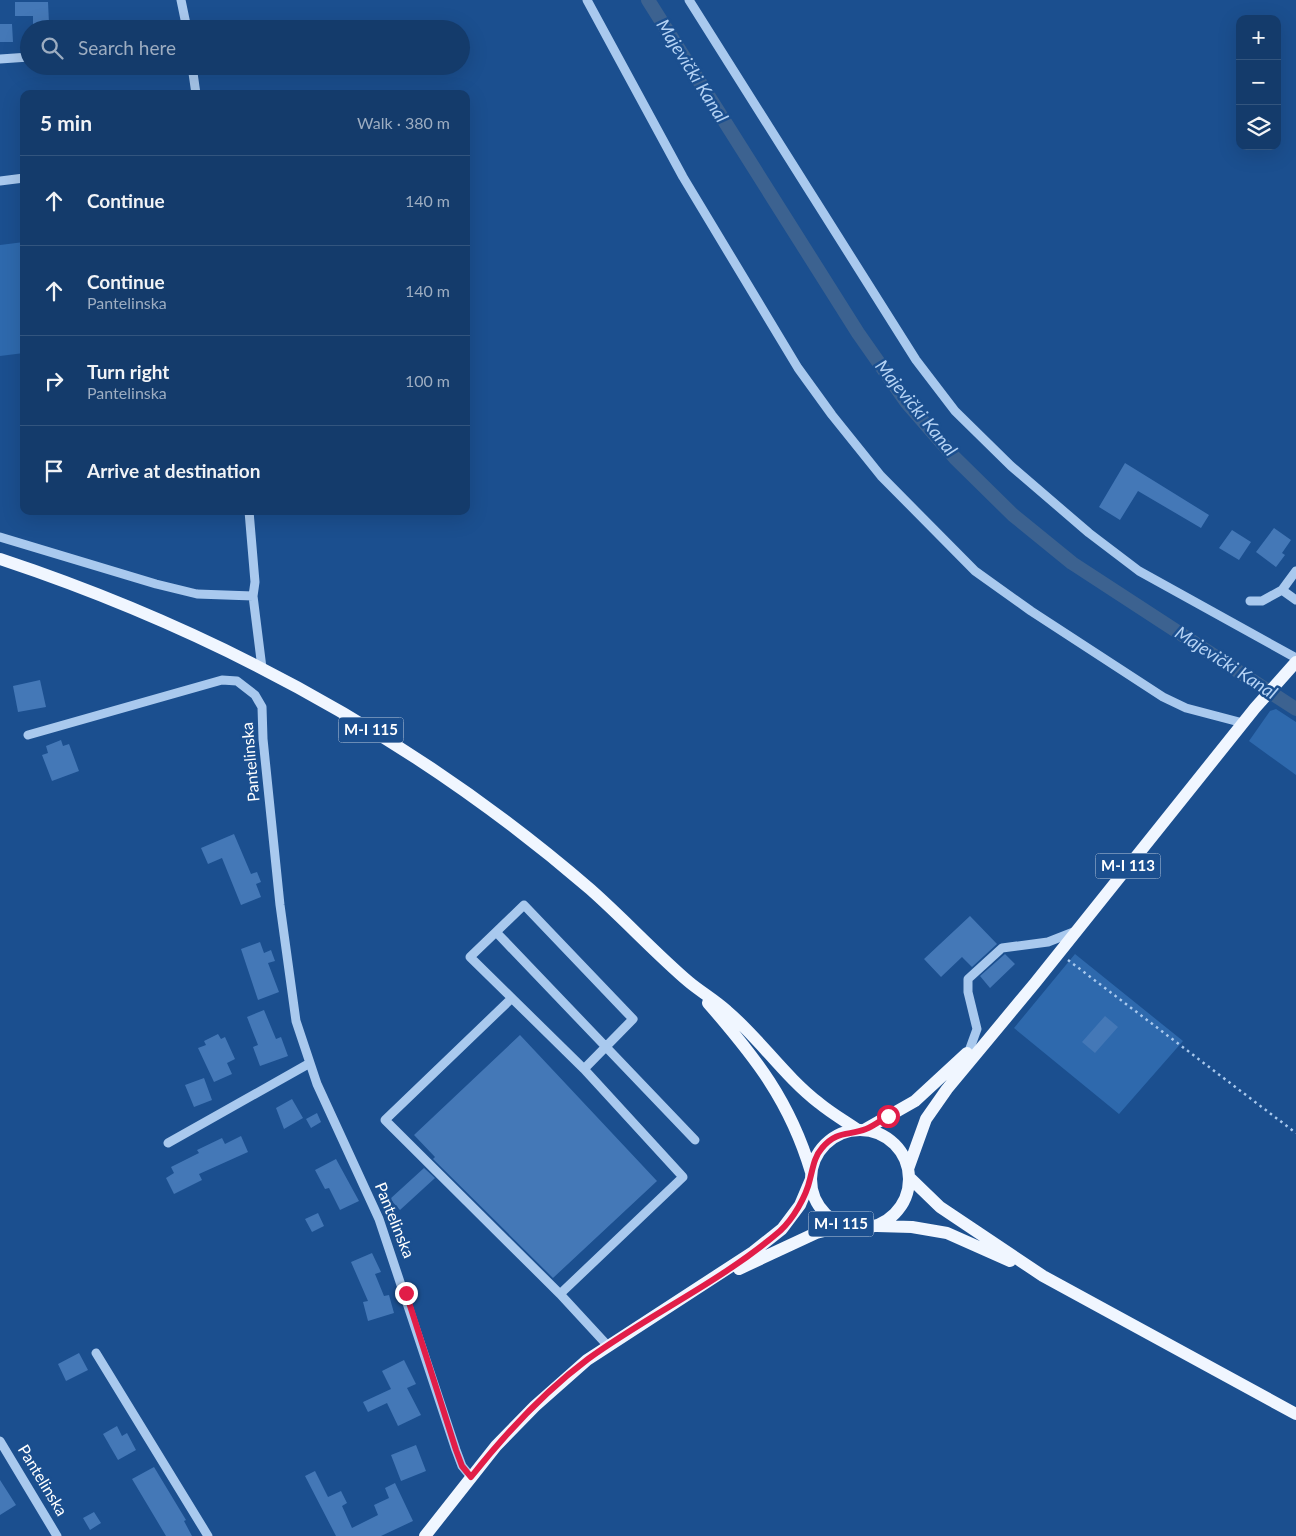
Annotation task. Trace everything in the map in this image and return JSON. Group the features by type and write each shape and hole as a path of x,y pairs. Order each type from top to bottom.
{"main road":[{"name":"M-I 115","path":"0,559 142,611 299,687 399,746 465,791 588,888 691,984 746,1047 790,1113 802,1142 811,1176 813,1194 820,1208 831,1219 845,1226 860,1228 874,1226 912,1227 947,1233 1043,1276 1296,1414"},
{"name":"M-I 113","path":"909,1173 926,1119 947,1089 1059,953 1255,708 1296,662"},
{"name":"M-I 115","path":"691,984 727,1011 819,1104 861,1130 879,1134 893,1142 903,1154 909,1173 907,1193 900,1207 889,1219 874,1226"},
{"name":"M-I 113","path":"861,1130 915,1101 1000,1023"},
{"path":"425,1536 496,1446 567,1376 608,1346 753,1252 782,1229 800,1205 815,1160 822,1148 832,1138 844,1132 861,1130"},
{"name":"M-I 115","path":"909,1173 940,1207 1043,1276"},
{"path":"686,1296 799,1240 816,1233 845,1226"}],"street":[{"path":"182,0 185,20"},
{"path":"587,0 683,177 798,368 832,415 881,476 975,571 1031,611 1163,697 1186,708 1243,723"},
{"path":"689,0 916,360 955,411 1011,466 1089,533 1139,571 1296,658"},
{"path":"0,59 20,58"},
{"path":"193,75 195,90"},
{"path":"0,181 20,178"},
{"path":"249,515 255,582 253,596 262,668"},
{"path":"0,537 188,592 253,596"},
{"path":"1250,601 1262,601 1282,590 1296,571"},
{"path":"1282,590 1296,600"},
{"name":"Pantelinska","path":"28,735 222,680 237,682 256,695 262,707 263,739 280,905 296,1021 317,1084 379,1219 456,1450 462,1466 471,1477"},
{"path":"560,1294 683,1177 584,1069 470,957 524,905 633,1019 584,1069"},
{"path":"969,1051 977,1029 968,992 968,979 1002,948 1048,942 1077,930"},
{"path":"496,932 695,1140"},
{"path":"512,998 385,1120 560,1294 608,1346"},
{"path":"168,1143 310,1063"},
{"path":"96,1353 208,1536"},
{"name":"Pantelinska","path":"0,1441 57,1536"}],"path":[{"path":"1059,953 1296,1133"}],"shaded area":[{"path":"20,242 20,354 0,356 0,245"},
{"path":"1276,709 1296,722 1296,775 1249,741 1270,711"},
{"path":"1075,954 1183,1041 1119,1114 1014,1028"}],"building":[{"path":"15,2 48,2 49,20 33,20 33,16 15,16"},
{"path":"0,24 12,24 13,42 0,42"},
{"path":"1125,463 1209,515 1201,528 1138,491 1120,520 1099,507"},
{"path":"1274,528 1291,540 1282,553 1285,555 1276,567 1256,552"},
{"path":"1232,530 1251,542 1239,560 1219,548"},
{"path":"40,680 46,707 18,712 13,686"},
{"path":"61,740 63,746 69,744 79,771 52,781 42,755 48,753 46,746"},
{"path":"234,834 251,874 257,872 261,882 256,884 261,897 241,905 222,858 208,864 201,848"},
{"path":"970,916 997,944 972,967 962,957 941,977 924,959"},
{"path":"260,942 264,953 271,950 275,961 268,963 279,992 258,1000 241,949"},
{"path":"1005,954 1015,964 990,988 980,976"},
{"path":"264,1010 276,1039 281,1037 288,1056 260,1066 253,1047 258,1045 247,1017"},
{"path":"1105,1016 1118,1027 1095,1053 1082,1042"},
{"path":"218,1034 221,1039 225,1037 235,1059 227,1063 232,1074 214,1082 198,1048 206,1045 204,1041"},
{"path":"520,1035 657,1181 553,1278 433,1159 435,1157 414,1135"},
{"path":"204,1078 212,1100 194,1107 185,1085"},
{"path":"292,1099 303,1118 284,1129 276,1108"},
{"path":"317,1113 321,1122 311,1128 306,1119"},
{"path":"241,1136 248,1152 199,1174 202,1180 174,1194 166,1178 174,1173 171,1167 199,1153 197,1150 222,1138 225,1144"},
{"path":"336,1159 359,1201 340,1210 329,1188 325,1189 315,1170"},
{"path":"424,1168 435,1178 400,1210 390,1199"},
{"path":"318,1213 324,1226 312,1232 305,1219"},
{"path":"372,1253 381,1272 375,1274 384,1296 389,1295 394,1313 368,1321 363,1302 368,1301 351,1262"},
{"path":"79,1353 88,1370 66,1381 58,1364"},
{"path":"404,1360 416,1384 407,1388 421,1415 398,1426 387,1403 368,1412 363,1402 391,1389 382,1371"},
{"path":"117,1426 122,1436 127,1433 136,1450 118,1460 103,1434"},
{"path":"416,1445 426,1471 401,1481 391,1455"},
{"path":"154,1467 186,1520 184,1521 192,1536 166,1536 132,1479"},
{"path":"315,1471 328,1497 341,1491 347,1503 342,1506 352,1528 378,1515 374,1505 389,1498 385,1488 395,1483 413,1521 381,1536 336,1536 305,1476"},
{"path":"0,1480 16,1505 0,1515"},
{"path":"94,1512 101,1523 90,1530 83,1518"}],"waterway":[{"name":"Majevički Kanal","path":"648,0 858,333 907,403 955,458 1013,515 1072,563 1296,709"}],"route":[{"path":"406,1293 456,1450 462,1466 471,1477 496,1446 567,1376 608,1346 753,1252 782,1229 800,1205 815,1160 822,1148 832,1138 844,1132 864,1130 888,1116"}]}
